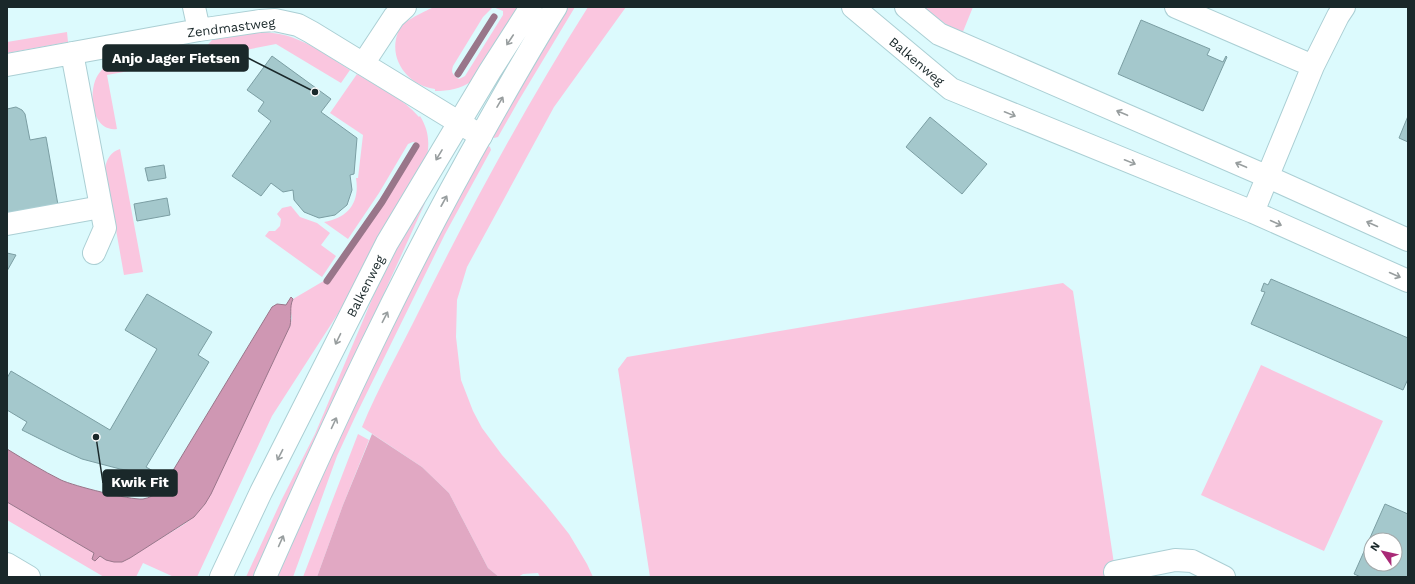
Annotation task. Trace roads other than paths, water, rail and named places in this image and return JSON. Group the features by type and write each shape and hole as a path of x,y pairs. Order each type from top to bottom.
{"main road":[{"path":"194,7 199,30"},
{"path":"363,64 394,17 405,7"},
{"name":"Balkenweg","path":"221,577 258,499 387,243 459,122 531,7"},
{"path":"265,577 367,352 442,205 556,7"},
{"path":"906,7 939,34 1266,176 1408,240"},
{"path":"1176,7 1313,66"},
{"path":"1252,212 1313,66 1344,7"},
{"name":"Balkenweg","path":"864,10 951,89 1252,212 1408,281"},
{"name":"Zendmastweg","path":"7,65 199,30 275,20 298,25 481,136"},
{"path":"72,53 105,228 94,253"},
{"path":"7,224 101,208"},
{"path":"1115,572 1174,560 1192,562 1224,577"},
{"path":"7,564 29,577"}],"waterway":[{"path":"458,74 494,17"},
{"path":"327,281 382,202 416,146"}],"place":[{"name":"Anjo Jager Fietsen","path":"315,92"},
{"name":"Kwik Fit","path":"96,437"}]}
